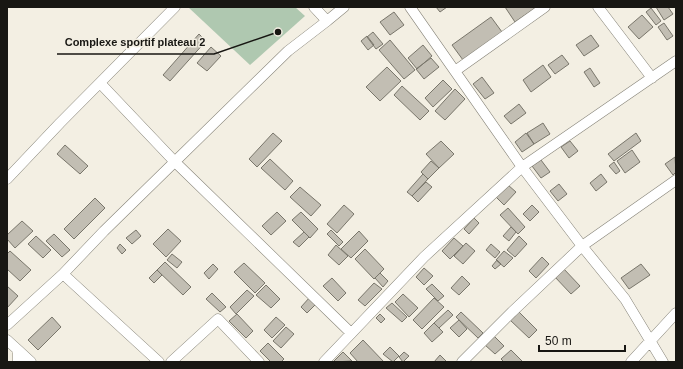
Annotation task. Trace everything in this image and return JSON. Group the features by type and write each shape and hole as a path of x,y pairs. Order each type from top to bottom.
{"street":[{"path":"7,179 175,7"},
{"path":"314,7 328,21"},
{"path":"7,325 63,274 104,231 288,51 344,7"},
{"path":"410,7 522,168 625,299 663,362"},
{"path":"455,71 545,7"},
{"path":"598,7 652,78"},
{"path":"324,362 424,257 522,168 676,61"},
{"path":"100,83 175,162 351,333"},
{"path":"462,362 582,246 676,180"},
{"path":"63,274 159,362"},
{"path":"631,362 676,313"},
{"path":"171,362 218,319 259,362"},
{"path":"7,340 31,362"},
{"path":"18,350 18,362"}],"green space":[{"path":"188,7 295,7 305,16 250,65"}],"building":[{"path":"436,7 447,7 440,12"},
{"path":"505,7 537,7 515,22"},
{"path":"656,7 668,7 673,14 664,20"},
{"path":"651,8 661,21 656,25 646,12"},
{"path":"394,12 404,25 390,35 380,22"},
{"path":"642,15 653,27 639,39 628,27"},
{"path":"491,17 502,32 463,60 452,45"},
{"path":"664,23 673,36 667,40 658,27"},
{"path":"373,32 383,44 376,49 367,37"},
{"path":"199,34 206,41 170,81 163,75"},
{"path":"591,35 599,46 584,56 576,45"},
{"path":"367,36 374,45 368,50 361,41"},
{"path":"390,40 415,70 404,79 379,50"},
{"path":"423,45 432,56 417,69 408,58"},
{"path":"211,47 221,56 207,71 197,63"},
{"path":"562,55 569,64 555,74 548,65"},
{"path":"431,58 439,67 424,79 416,69"},
{"path":"543,65 551,77 531,92 523,80"},
{"path":"387,67 401,81 380,101 366,87"},
{"path":"590,68 600,83 594,87 584,72"},
{"path":"482,77 494,93 485,99 473,84"},
{"path":"443,80 452,89 433,107 425,98"},
{"path":"402,86 429,111 420,120 394,95"},
{"path":"455,89 465,99 445,120 435,111"},
{"path":"519,104 526,113 511,124 504,116"},
{"path":"543,123 550,134 534,144 527,133"},
{"path":"273,133 282,141 257,167 249,159"},
{"path":"526,133 534,144 522,152 515,142"},
{"path":"636,133 641,141 614,161 608,154"},
{"path":"441,141 454,154 439,168 426,154"},
{"path":"570,141 578,151 569,158 561,147"},
{"path":"65,145 88,166 80,174 57,154"},
{"path":"632,150 640,162 625,173 617,161"},
{"path":"675,157 676,172 673,175 665,164"},
{"path":"270,159 293,181 285,190 261,168"},
{"path":"541,160 550,172 541,178 532,166"},
{"path":"431,161 439,168 428,179 421,172"},
{"path":"614,162 620,171 616,174 609,166"},
{"path":"423,174 428,179 412,196 407,192"},
{"path":"601,174 607,182 596,191 590,183"},
{"path":"426,182 432,187 418,202 412,196"},
{"path":"559,184 567,194 558,201 550,191"},
{"path":"508,185 516,192 504,205 496,197"},
{"path":"300,187 321,205 311,216 290,197"},
{"path":"95,198 105,208 74,239 64,229"},
{"path":"344,205 354,214 337,233 327,224"},
{"path":"532,205 539,212 530,221 523,214"},
{"path":"508,208 525,227 518,234 500,215"},
{"path":"277,212 286,221 271,235 262,226"},
{"path":"301,212 318,229 310,238 292,220"},
{"path":"474,218 479,223 469,234 464,229"},
{"path":"22,221 33,231 15,248 7,239 7,235"},
{"path":"511,227 516,232 509,241 503,236"},
{"path":"168,229 181,241 166,257 153,244"},
{"path":"136,230 141,236 132,244 126,238"},
{"path":"331,230 343,242 339,246 327,234"},
{"path":"359,231 368,241 351,258 341,249"},
{"path":"304,232 309,237 299,247 293,242"},
{"path":"54,234 70,250 62,257 46,241"},
{"path":"36,236 51,250 43,258 28,244"},
{"path":"519,236 527,244 515,257 507,250"},
{"path":"454,238 463,246 450,259 442,251"},
{"path":"466,243 475,251 463,264 454,256"},
{"path":"120,244 126,250 122,254 117,248"},
{"path":"491,244 500,252 495,258 486,250"},
{"path":"336,245 348,256 339,265 328,255"},
{"path":"365,249 384,269 374,279 355,259"},
{"path":"10,251 31,270 20,281 7,269 7,254"},
{"path":"504,251 513,258 504,267 496,260"},
{"path":"172,254 182,262 177,268 167,260"},
{"path":"542,257 549,264 536,278 529,271"},
{"path":"497,260 501,264 495,269 492,266"},
{"path":"165,262 191,287 183,295 157,270"},
{"path":"244,263 265,283 255,293 234,272"},
{"path":"213,264 218,269 209,279 204,273"},
{"path":"641,264 650,275 629,289 621,278"},
{"path":"424,268 433,276 424,285 416,277"},
{"path":"563,268 580,286 571,294 554,276"},
{"path":"157,270 162,275 154,283 149,278"},
{"path":"380,273 388,281 383,287 375,278"},
{"path":"462,276 470,284 459,295 451,288"},
{"path":"332,278 346,293 338,301 323,286"},
{"path":"374,283 382,289 365,306 358,300"},
{"path":"432,284 444,296 438,301 426,289"},
{"path":"266,285 280,299 271,308 256,295"},
{"path":"7,286 18,296 7,308"},
{"path":"247,290 254,296 236,314 230,307"},
{"path":"212,293 226,307 220,312 206,299"},
{"path":"403,294 418,308 409,317 395,302"},
{"path":"310,297 317,303 307,313 301,307"},
{"path":"434,298 444,307 422,329 413,320"},
{"path":"392,303 407,317 402,322 386,308"},
{"path":"448,310 453,315 439,328 434,323"},
{"path":"461,312 483,333 478,338 456,317"},
{"path":"519,312 537,330 529,338 510,320"},
{"path":"237,314 253,331 246,338 229,321"},
{"path":"380,314 385,319 381,323 376,318"},
{"path":"52,317 61,327 38,350 28,340"},
{"path":"276,317 285,325 272,338 264,330"},
{"path":"459,320 467,329 459,337 450,328"},
{"path":"434,323 443,332 432,342 424,333"},
{"path":"286,327 294,334 281,348 273,341"},
{"path":"494,336 504,346 495,354 485,345"},
{"path":"363,340 384,362 358,362 350,353"},
{"path":"268,343 284,359 281,362 271,362 260,351"},
{"path":"390,347 399,356 393,362 383,354"},
{"path":"511,350 523,362 504,362 501,359"},
{"path":"343,352 352,361 333,362"},
{"path":"404,352 409,356 403,362 399,357"},
{"path":"440,355 447,362 434,362"}],"place":[{"name":"Complexe sportif plateau 2","path":"278,32"}]}
